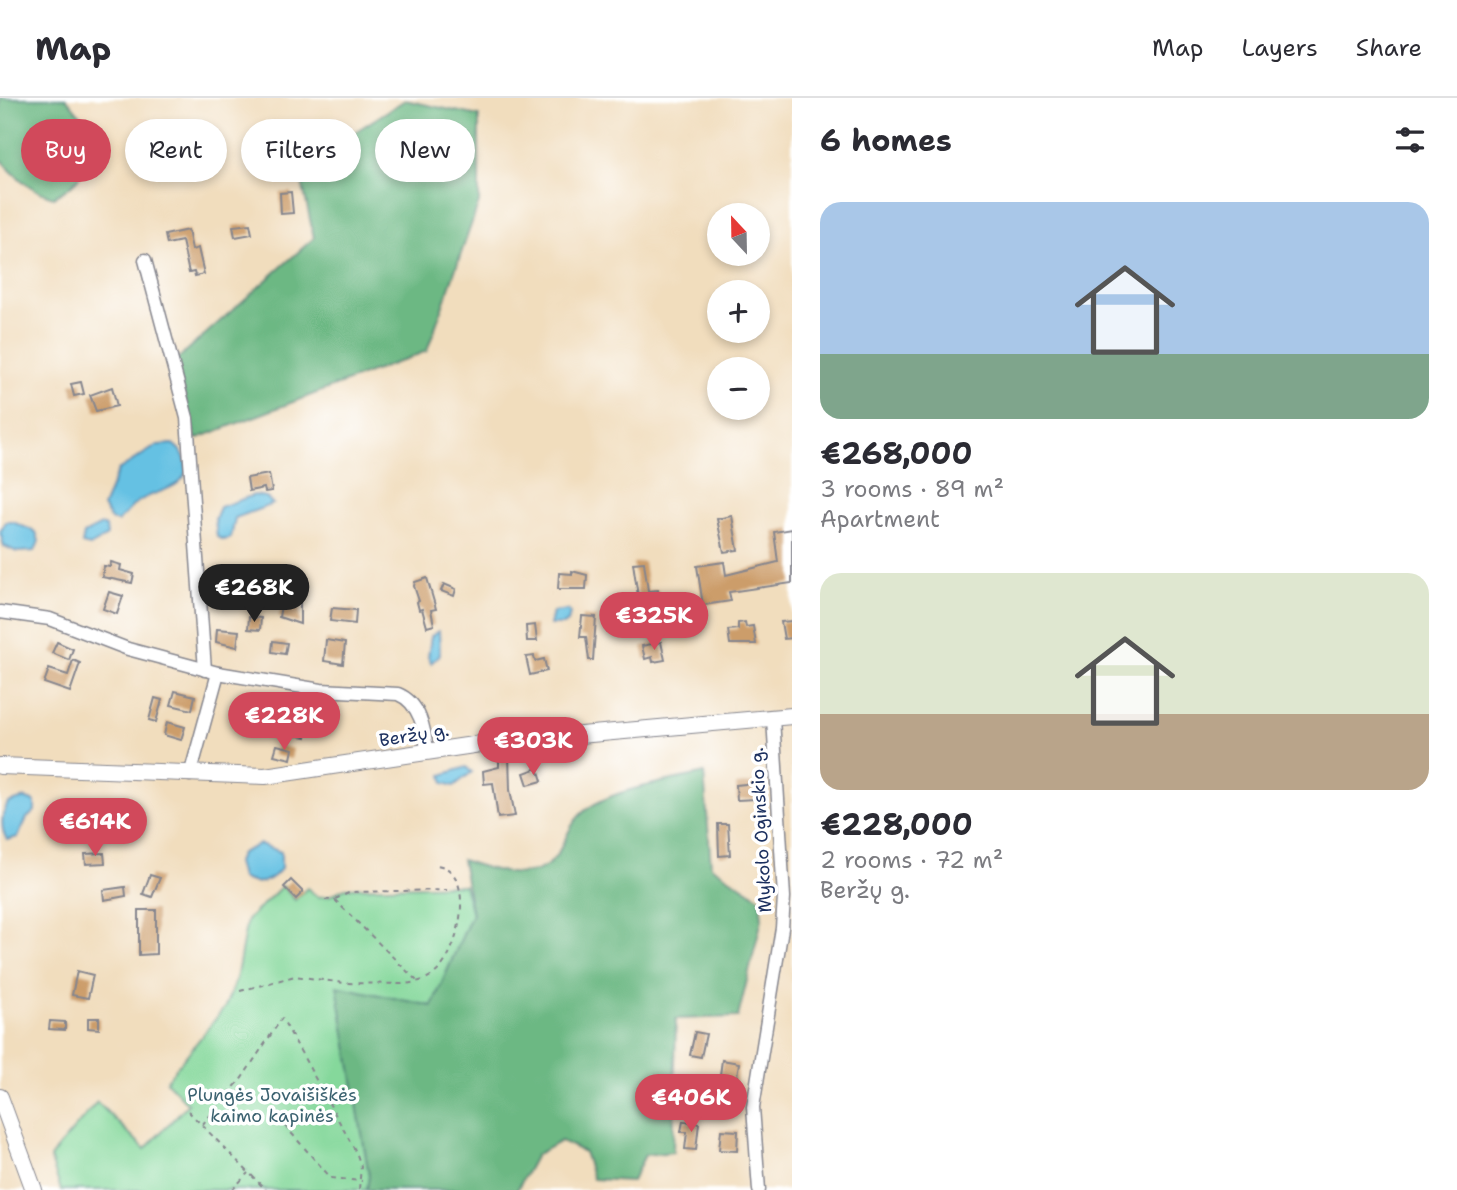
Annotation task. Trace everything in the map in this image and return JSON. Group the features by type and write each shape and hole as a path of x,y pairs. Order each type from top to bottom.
{"main road":[{"name":"Beržų g.","path":"0,766 190,775 275,775 427,751 792,716"},
{"path":"0,1097 34,1190"}],"street":[{"path":"145,260 187,418 205,670"},
{"path":"0,612 50,619 128,649 218,673 321,690 398,694 404,696 418,713 427,751"},
{"path":"190,775 218,673"},
{"name":"Mykolo Oginskio g.","path":"759,1190 753,1107 782,928 784,897 773,718"}],"path":[{"path":"240,990 295,976 344,983 419,982 443,964 460,931 458,887 453,875 443,866 436,865"},
{"path":"324,900 334,900 351,892 447,890"},
{"path":"334,900 419,982"},
{"path":"202,1125 242,1078 282,1018 362,1166 359,1190"},
{"path":"188,1111 266,1190"},
{"path":"278,1118 331,1178 362,1181"},
{"path":"232,1190 249,1172"}],"green space":[{"path":"0,98 66,98 83,119 21,119 21,180 0,159"},
{"path":"405,100 479,116 479,202 427,351 196,439 175,361 314,238 302,182 361,182 361,128 375,119 375,182 475,182 475,119 375,119"},
{"path":"24,182 74,182 53,197"},
{"path":"704,773 711,866 760,898 762,919 738,1017 676,1019 673,1152 645,1155 632,1181 593,1179 584,1152 561,1141 536,1155 517,1190 367,1190 369,1175 337,986 432,1006 472,914 462,860 506,872 530,873 550,863 561,849 572,825 595,804 634,789"},
{"name":"Plungės Jovaišiškės kaimo kapinės","path":"464,885 472,914 432,1006 338,987 369,1175 367,1190 61,1190 50,1157 97,1102 145,1149 188,1104 166,1081 225,1007 236,980 247,920 282,886 295,900 307,888 318,897 329,896 345,888"}],"water":[{"path":"173,444 186,462 183,478 170,488 132,506 117,522 111,520 103,507 118,470 158,445"},
{"path":"254,495 266,497 273,504 235,518 231,538 224,540 217,537 215,519 220,507"},
{"path":"6,522 13,522 36,532 39,541 35,551 17,552 4,546 0,532"},
{"path":"101,525 106,527 107,536 90,546 82,544 84,534"},
{"path":"568,610 568,622 563,625 550,625 553,612"},
{"path":"439,631 440,655 431,663 428,657 431,636"},
{"path":"466,767 472,772 454,786 444,783 442,775"},
{"path":"24,798 35,802 35,811 27,818 18,837 7,840 2,826 8,803"},
{"path":"260,844 281,852 281,869 262,882 241,878 237,862 241,853"}],"building":[{"path":"291,192 293,213 281,214 280,193"},
{"path":"250,224 252,234 235,237 233,226"},
{"path":"188,230 192,250 198,248 204,274 195,276 194,272 189,273 182,241 167,244 165,235"},
{"path":"81,382 84,394 74,396 71,384"},
{"path":"112,387 117,406 96,411 90,395"},
{"path":"269,474 272,491 265,492 264,488 249,491 247,478"},
{"path":"732,516 738,550 724,552 717,519"},
{"path":"792,529 792,583 729,592 731,601 703,605 697,566 724,562 726,575 778,562 774,532"},
{"path":"111,562 121,565 120,570 134,574 132,583 102,577 104,566 110,567"},
{"path":"644,562 648,591 658,590 660,607 646,608 647,616 636,617 638,596 633,563"},
{"path":"572,571 587,575 586,589 558,589 559,573 572,574"},
{"path":"427,578 436,609 431,610 434,625 427,627 422,609 419,610 414,586 415,582"},
{"path":"444,584 456,589 454,596 441,591"},
{"path":"109,592 123,596 117,614 103,609"},
{"path":"282,600 300,603 300,624 279,617"},
{"path":"332,608 356,610 355,624 330,621"},
{"path":"582,616 596,617 593,660 589,660 586,637 580,637"},
{"path":"249,617 261,618 260,630 248,629"},
{"path":"792,621 792,638 784,639 781,622"},
{"path":"745,622 746,627 753,626 756,644 730,644 728,630 738,629 738,623"},
{"path":"535,625 537,641 527,641 526,626"},
{"path":"217,629 239,631 237,647 216,642"},
{"path":"326,640 345,643 343,664 324,661"},
{"path":"273,641 287,643 285,654 272,652"},
{"path":"57,642 73,649 69,660 52,653"},
{"path":"661,642 665,660 653,662 652,657 645,659 642,646"},
{"path":"534,656 535,661 544,659 547,671 530,675 526,657"},
{"path":"73,660 80,663 70,692 44,683 49,669 68,675"},
{"path":"175,691 195,696 192,710 171,705"},
{"path":"155,698 162,700 156,722 149,720"},
{"path":"296,716 309,718 306,737 293,735"},
{"path":"167,722 185,727 181,740 164,735"},
{"path":"277,745 293,749 291,759 274,755"},
{"path":"509,755 510,790 515,816 498,818 493,783 484,784 483,771 499,767 499,756"},
{"path":"538,768 542,781 528,785 524,773"},
{"path":"755,783 756,799 737,800 736,785"},
{"path":"718,824 728,824 730,855 719,856"},
{"path":"104,853 105,863 86,864 85,854"},
{"path":"150,875 160,878 152,897 143,894"},
{"path":"291,880 303,892 296,899 284,887"},
{"path":"125,887 126,896 104,900 103,890"},
{"path":"139,910 156,910 156,954 139,955"},
{"path":"77,971 93,975 88,998 72,995"},
{"path":"88,1018 99,1018 99,1029 88,1028"},
{"path":"50,1021 65,1022 65,1030 49,1029"},
{"path":"695,1032 706,1034 701,1057 690,1055"},
{"path":"722,1060 739,1063 736,1083 723,1081 724,1076 720,1075"},
{"path":"683,1121 699,1123 696,1150 685,1149 687,1132 681,1132"},
{"path":"721,1130 738,1131 737,1151 719,1150"}]}
